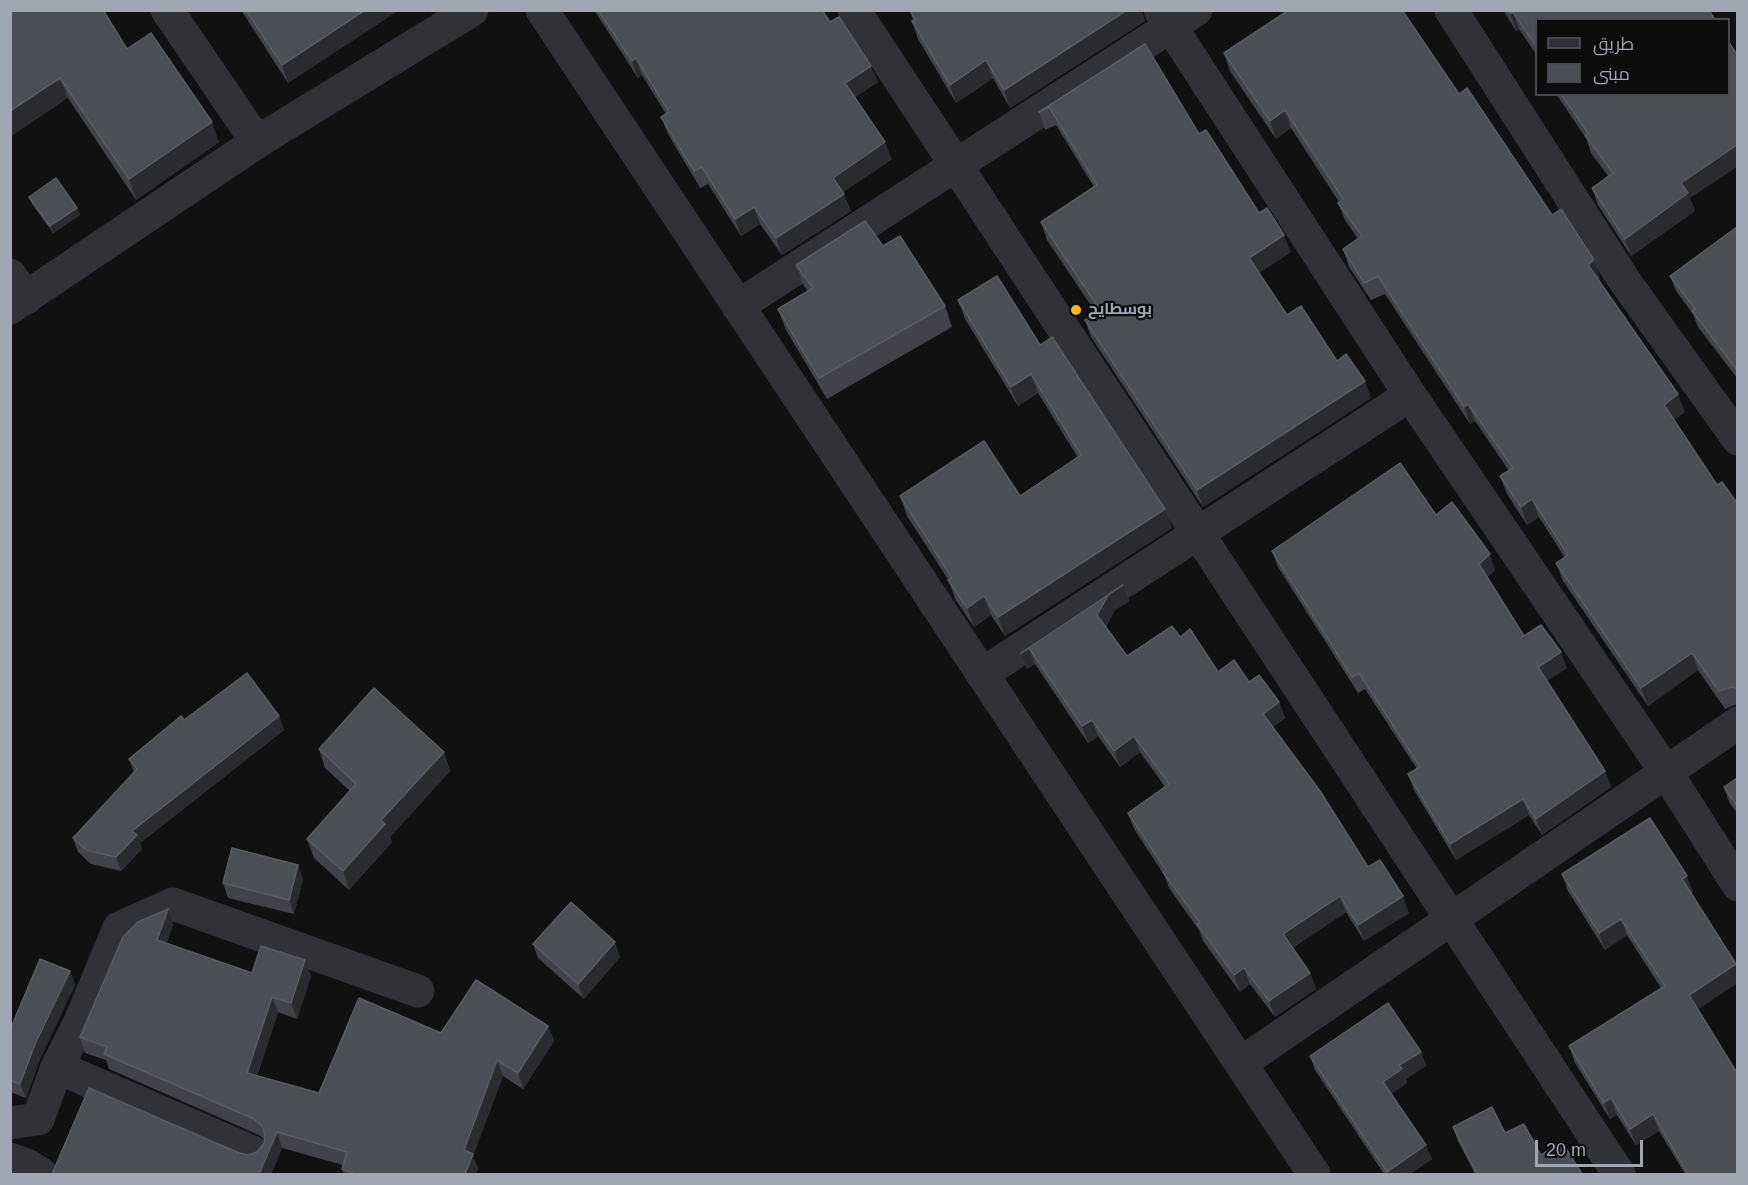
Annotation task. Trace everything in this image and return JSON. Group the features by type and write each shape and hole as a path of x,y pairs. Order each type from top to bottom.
{"street":[{"path":"167,10 257,142"},
{"path":"16,293 472,10"},
{"path":"542,10 1314,1174"},
{"path":"854,10 1619,1174"},
{"path":"1451,10 1624,279 1737,439"},
{"path":"738,306 956,165 1175,16 1410,395 1666,772 1737,885"},
{"path":"982,674 1410,395"},
{"path":"1241,1063 1737,723"},
{"path":"10,1123 38,1119 57,1067 79,1024 119,928 173,904 418,991"},
{"path":"57,1067 252,1152"},
{"path":"10,1159 27,1165 41,1174"}],"building":[{"path":"10,10 103,10 127,49 151,33 212,122 129,179 60,78 10,111"},
{"path":"246,10 365,10 282,65"},
{"path":"598,10 822,10 830,22 839,17 871,66 845,83 885,142 833,178 844,194 776,238 754,207 735,219 702,167 694,171 661,117 669,112 636,58 632,61"},
{"path":"910,10 1127,10 1004,90 986,60 950,85 912,21 915,19"},
{"path":"1289,10 1402,10 1459,94 1467,88 1552,215 1561,209 1594,260 1588,265 1678,394 1664,405 1717,485 1722,482 1737,503 1737,688 1731,687 1719,691 1692,653 1641,688 1556,563 1568,555 1532,499 1521,507 1500,476 1513,468 1468,404 1464,407 1378,276 1364,283 1343,249 1362,236 1338,203 1343,199 1285,110 1270,121 1224,53"},
{"path":"1508,10 1709,10 1714,18 1535,18 1535,45 1513,12 1510,14"},
{"path":"1145,44 1199,134 1206,130 1259,213 1267,208 1284,235 1249,258 1287,315 1301,306 1337,361 1346,354 1365,381 1197,490 1085,320 1100,310 1041,222 1097,185 1049,107 1039,112"},
{"path":"1730,44 1737,55 1737,145 1681,183 1688,193 1625,239 1592,188 1613,173 1585,135 1588,133 1562,96 1730,96"},
{"path":"56,178 77,208 50,226 29,197"},
{"path":"865,221 883,246 900,236 945,306 819,378 778,309 813,288 796,265"},
{"path":"1737,227 1737,370 1692,311 1695,309 1670,276"},
{"path":"997,276 1040,345 1052,337 1165,509 998,617 984,596 967,608 948,580 952,578 900,496 984,441 1020,496 1081,455 1031,374 1011,387 958,300"},
{"path":"1400,463 1436,515 1452,502 1490,554 1479,564 1524,636 1541,625 1561,652 1538,667 1605,771 1536,819 1523,799 1450,844 1408,774 1420,767 1359,673 1352,677 1272,551"},
{"path":"1109,595 1097,615 1127,656 1172,626 1180,637 1190,629 1218,672 1234,660 1249,682 1259,675 1279,702 1263,714 1320,791 1368,867 1380,860 1403,896 1358,925 1340,896 1283,934 1310,973 1269,1001 1244,968 1234,975 1197,924 1200,923 1163,872 1166,870 1128,813 1169,784 1134,736 1114,751 1092,720 1082,726 1029,648 1021,653"},
{"path":"247,673 279,716 132,831 137,835 116,857 86,850 73,838 137,769 129,759 181,716 184,720"},
{"path":"374,688 444,752 381,820 385,824 343,871 307,839 356,784 319,749"},
{"path":"1737,778 1737,806 1724,787"},
{"path":"1650,818 1687,876 1682,879 1736,964 1689,995 1737,1073 1737,1174 1688,1174 1653,1114 1630,1129 1611,1098 1604,1103 1569,1046 1665,986 1621,919 1599,933 1562,874"},
{"path":"232,848 298,865 289,900 223,883"},
{"path":"571,902 615,942 578,984 533,944"},
{"path":"168,909 157,940 252,973 261,946 305,960 291,1003 272,997 247,1073 319,1093 359,998 441,1033 476,980 548,1026 518,1073 497,1060 464,1150 473,1154 465,1174 356,1174 342,1169 347,1152 277,1132 259,1174 52,1174 89,1088 239,1153 248,1155 257,1152 264,1143 265,1134 262,1126 254,1119 104,1054 107,1047 80,1037 123,937 138,922"},
{"path":"40,959 70,971 35,1044 20,1084 10,1080 10,1030"},
{"path":"1388,1003 1421,1052 1399,1065 1402,1069 1383,1082 1426,1145 1387,1172 1310,1056"},
{"path":"1492,1107 1505,1133 1524,1124 1541,1155 1562,1142 1582,1174 1477,1174 1453,1127"}],"place":[{"name":"بوسطايح","path":"1076,310"}]}
